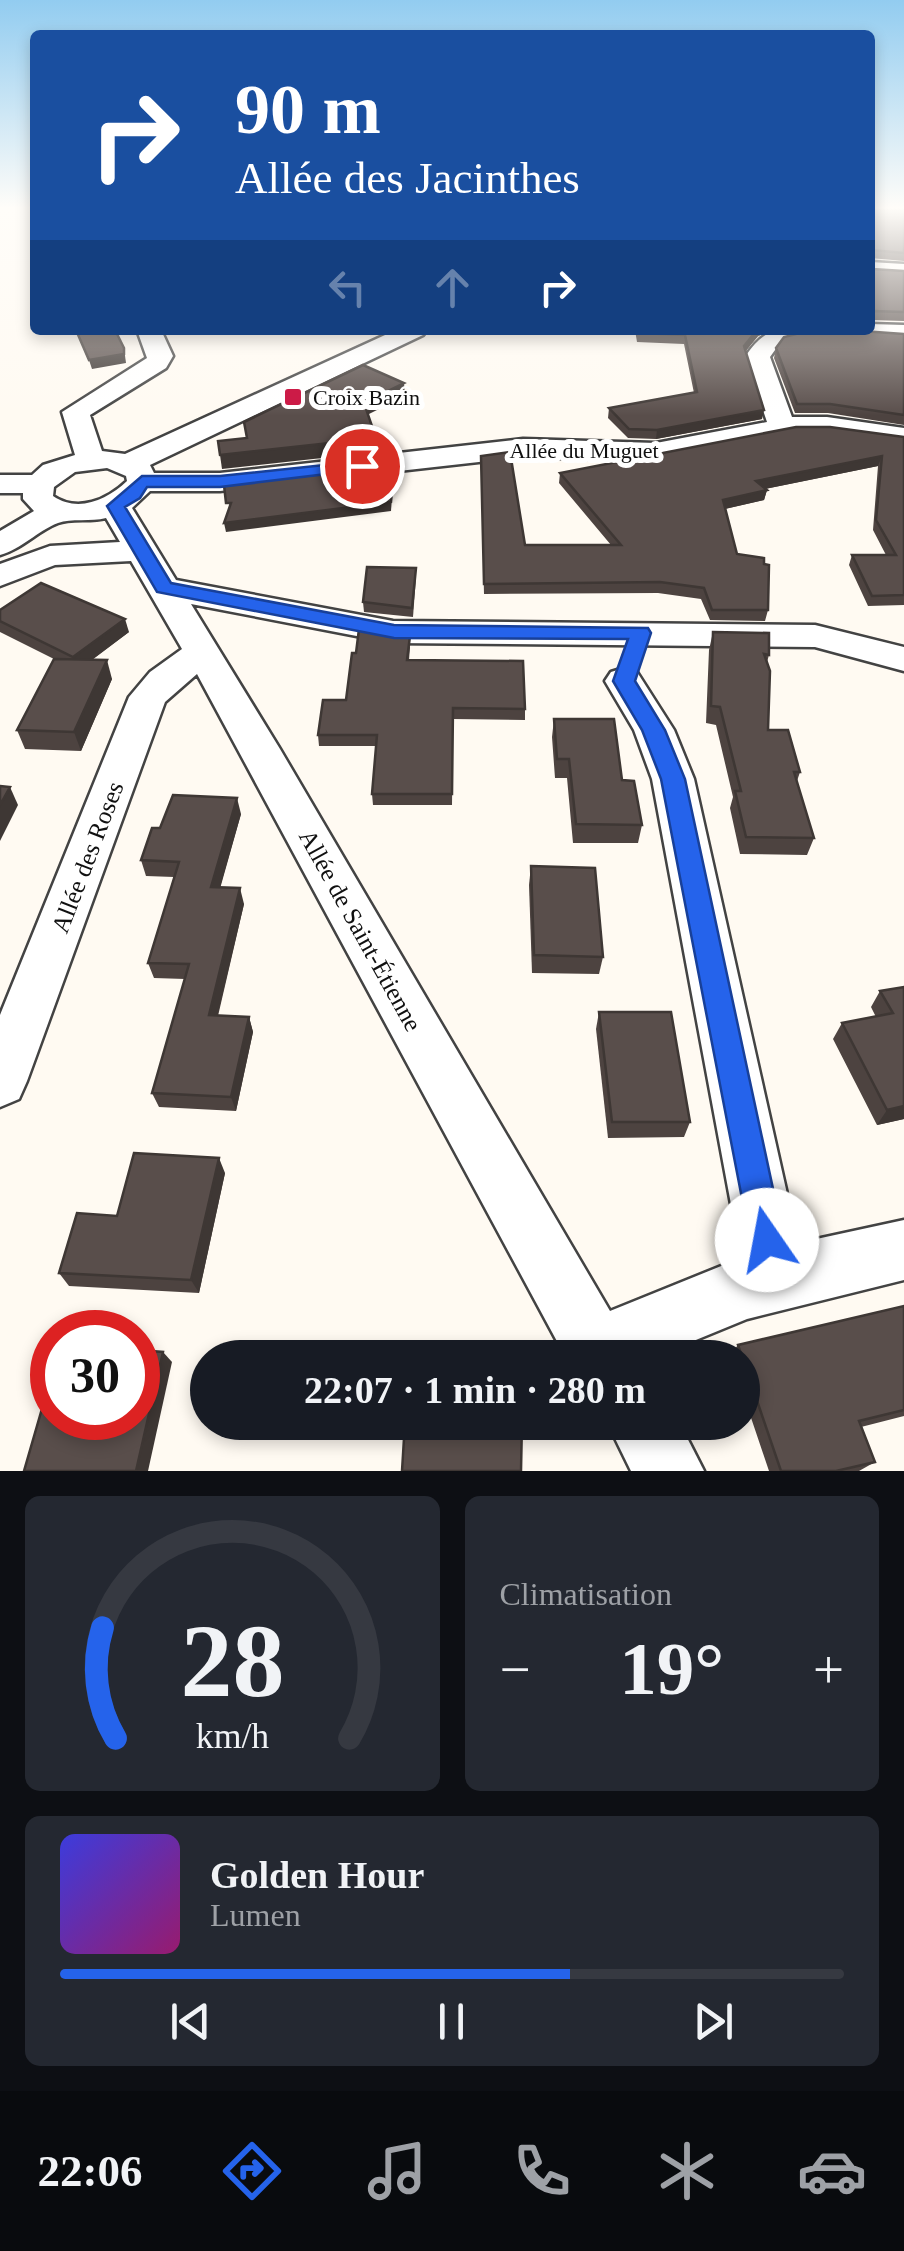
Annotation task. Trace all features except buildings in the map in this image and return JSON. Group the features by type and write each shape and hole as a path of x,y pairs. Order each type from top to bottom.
{"street":[{"path":"875,331 904,332"},
{"path":"0,545 48,498 55,471 91,460 76,412 157,363 161,356 151,335"},
{"path":"346,335 344,344 360,356"},
{"path":"0,484 48,498 75,513 116,506 134,494 135,472 404,335"},
{"path":"782,426 758,357 771,338 783,335"},
{"name":"Allée du Muguet","path":"91,460 135,472 220,482 523,448 656,452 782,426 827,425 904,436"},
{"name":"Allée de Saint-Étienne","path":"116,506 266,759 592,1340"},
{"path":"0,576 50,556 142,550"},
{"path":"164,588 394,632 816,636 904,659"},
{"path":"624,681 641,633"},
{"path":"534,635 624,681 654,730 673,779 775,1278"},
{"name":"Allée des Roses","path":"0,1081 148,697 174,671 201,653"},
{"path":"626,1340 688,1305 775,1278 904,1250"},
{"path":"651,1440 669,1471"}],"place":[{"name":"Croix Bazin","path":"293,397"}],"route":[{"path":"362,466 220,482 142,482 134,494 116,506 164,588 394,632 641,633 624,681 654,730 673,779 767,1240"}]}
